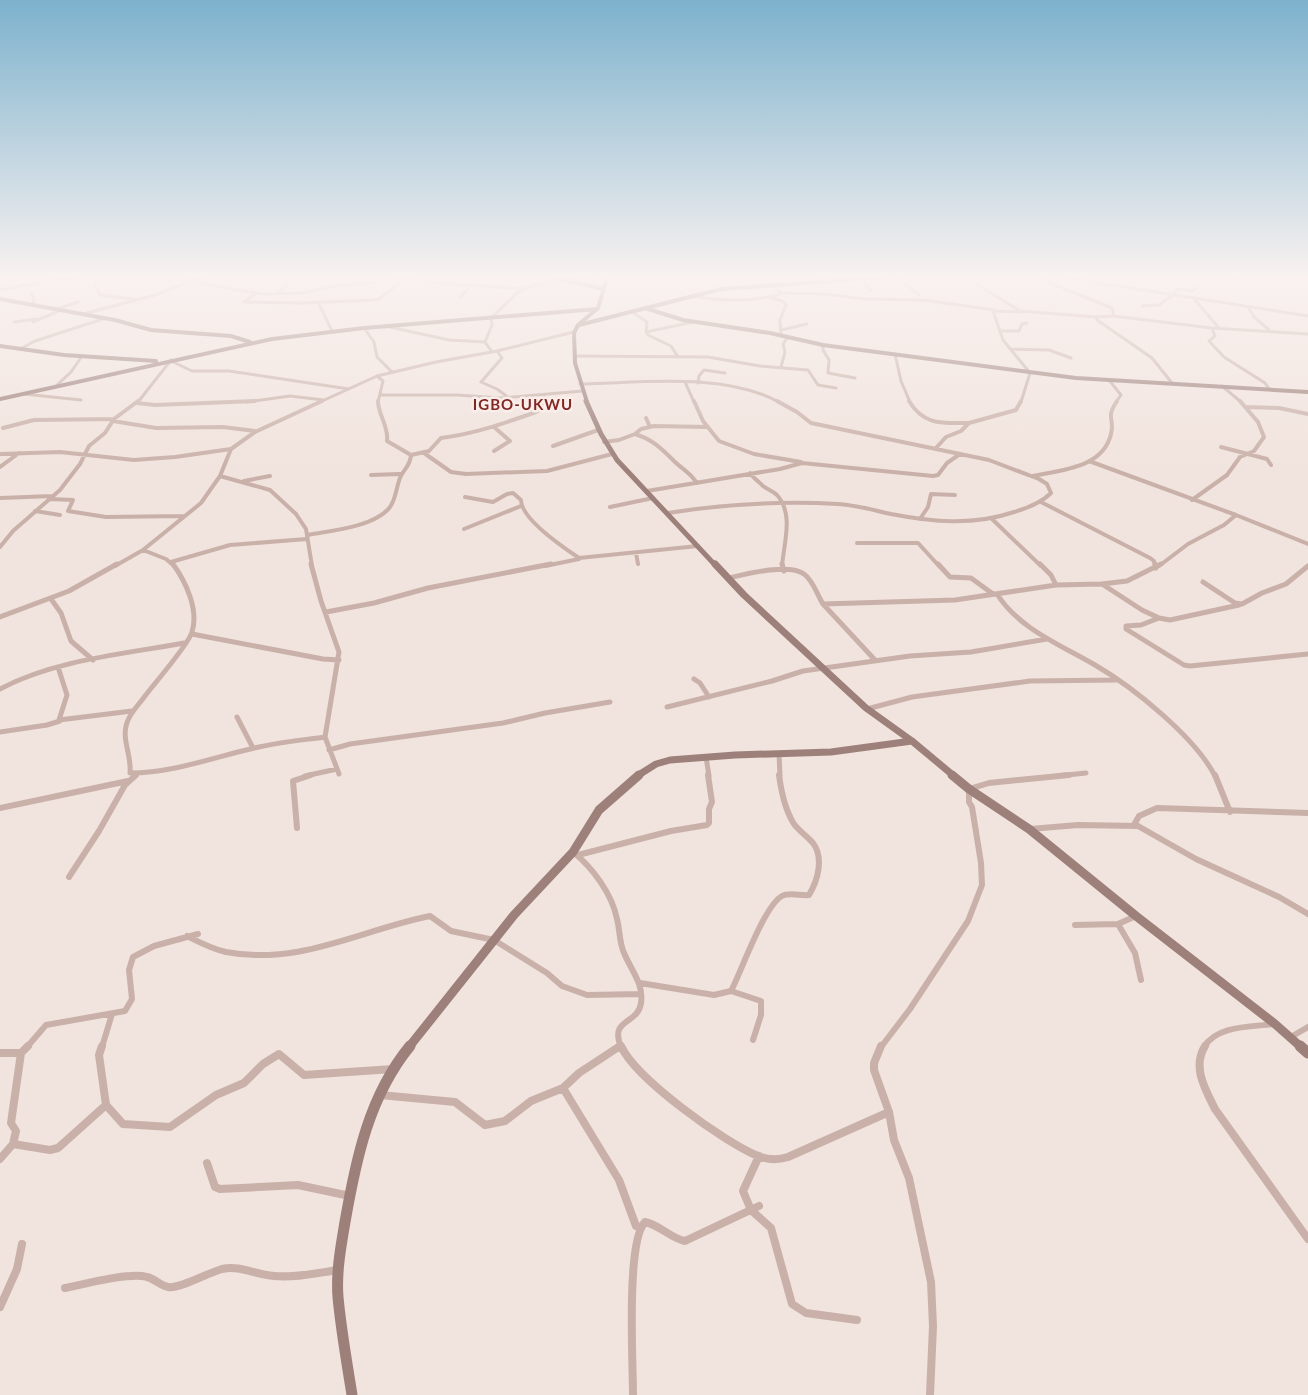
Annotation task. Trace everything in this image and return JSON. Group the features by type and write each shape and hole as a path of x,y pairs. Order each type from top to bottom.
{"main road":[{"path":"244,340 250,342"},
{"path":"0,399 250,342 266,340"},
{"path":"575,340 581,388 604,442 612,454 744,595 867,709 912,740 970,789 1030,829 1308,1053"},
{"path":"802,340 823,345 1082,379 1308,392"},
{"path":"0,346 82,356 161,362"},
{"path":"352,1395 338,1296 338,1270 344,1225 363,1137 379,1095 394,1068 514,915 575,854 585,830 599,810 625,785 646,769 670,760 779,753 831,752 912,740"}],"street":[{"path":"22,348 38,340"},
{"path":"373,340 377,357 392,372"},
{"path":"451,340 485,342 492,352"},
{"path":"0,617 51,599 143,550 201,503 220,476 231,449 255,432 377,376 542,340"},
{"path":"658,340 671,346 678,357"},
{"path":"781,367 786,352 783,344 786,340"},
{"path":"895,354 896,366 908,402 922,417 930,420 969,423 1016,410 1020,405 1025,385 1030,376 1003,340"},
{"path":"1125,340 1152,358 1172,383"},
{"path":"1210,340 1221,354 1265,383 1269,389"},
{"path":"823,345 823,350 829,360 828,374 855,378"},
{"path":"1010,349 1045,349 1064,354 1070,358"},
{"path":"498,351 502,358 481,380 484,384 497,389 509,398"},
{"path":"56,386 71,372 82,356"},
{"path":"576,356 708,357 760,366 808,370 818,385 836,388"},
{"path":"0,547 13,531 51,498 73,474 89,446 105,433 113,420 137,403 171,360 192,371 229,371 349,389"},
{"path":"698,383 699,376 704,370 725,373"},
{"path":"377,376 383,381 379,410 389,434 387,441 411,455 434,449 441,438 464,435 494,427 542,409 544,396"},
{"path":"1032,476 1089,462 1099,455 1110,438 1112,431 1110,412 1120,398 1120,392 1109,380"},
{"path":"380,395 457,395 509,398 544,396 581,388 685,382 727,385 762,393 797,412 811,423 990,460 1032,476 1047,484 1051,490 1051,493 1041,502 1014,513 992,519 963,522 920,518 842,504 783,503 728,505 668,513"},
{"path":"685,382 707,427 719,441 740,447 749,453 792,459 802,463 933,476 938,475 947,463 960,454"},
{"path":"1192,500 1227,475 1232,465 1245,454 1254,451 1264,437 1260,424 1222,386"},
{"path":"24,394 82,400"},
{"path":"137,403 155,405 242,404 290,396 325,400"},
{"path":"1245,407 1279,408 1308,414"},
{"path":"646,418 650,427"},
{"path":"3,428 34,420 113,420 156,428 223,427 255,432"},
{"path":"936,448 946,437 961,431 969,423"},
{"path":"604,442 619,440 650,427 667,425 682,428 707,427"},
{"path":"494,427 510,441 494,452"},
{"path":"553,446 598,430"},
{"path":"635,434 648,438 666,452 675,462 688,471 697,483"},
{"path":"1221,447 1267,459 1271,465"},
{"path":"0,454 47,452 134,460 175,457 231,449"},
{"path":"0,468 19,453"},
{"path":"424,453 436,459 451,472 466,474 547,471 612,454"},
{"path":"171,562 230,545 307,537 356,526 381,515 390,508 400,474 410,465 411,455"},
{"path":"1089,462 1236,515 1308,544"},
{"path":"647,491 780,469 802,463"},
{"path":"750,473 761,485 776,494 783,503 788,519 784,541 784,570"},
{"path":"371,475 400,474"},
{"path":"220,476 267,488 304,522 321,601 339,652 325,737 338,771 300,777 293,782 297,828"},
{"path":"242,481 270,476"},
{"path":"465,497 493,502 507,494 513,493 521,500 521,506 544,530 580,558"},
{"path":"920,518 928,507 931,494 955,495"},
{"path":"0,498 74,500 68,511 93,516 185,516"},
{"path":"610,506 653,498"},
{"path":"1041,502 1155,564"},
{"path":"464,529 521,506"},
{"path":"35,511 60,515"},
{"path":"824,604 949,600 1056,585 1102,584 1127,581 1188,544 1202,538 1204,534 1224,525 1236,515"},
{"path":"992,519 1051,575 1056,585"},
{"path":"857,543 918,543 950,577 971,578 995,594 1014,614 1047,639 1108,672 1172,724 1205,760 1214,773 1230,812"},
{"path":"326,612 374,604 428,588 580,558 698,546"},
{"path":"143,550 171,562 183,580 194,618 192,634 159,679 132,711 125,728 124,738 131,762 130,772 138,774 253,748 325,737"},
{"path":"636,553 638,564"},
{"path":"1102,584 1142,610 1159,618 1170,620 1242,604 1262,593 1286,584 1308,566"},
{"path":"729,578 756,572 784,570 804,573 824,604 876,660"},
{"path":"1203,582 1235,603 1242,604"},
{"path":"51,599 61,613 65,630 71,641 92,660"},
{"path":"1159,618 1140,625 1126,626 1126,628 1184,665 1190,666 1308,654"},
{"path":"192,634 322,659 339,660"},
{"path":"667,707 772,681 803,671 876,660 971,652 1047,639"},
{"path":"0,681 0,688 58,667 184,643"},
{"path":"58,667 67,695 66,702 58,719 61,721"},
{"path":"694,679 700,683 709,697"},
{"path":"867,709 912,697 1030,681 1118,680"},
{"path":"329,750 350,744 516,721 545,712 610,702"},
{"path":"0,732 132,711"},
{"path":"237,717 253,748"},
{"path":"731,992 768,913 777,900 785,895 808,895 818,874 817,851 799,830 789,813 777,771 779,753"},
{"path":"575,854 672,831 707,825 709,823 709,809 712,802 706,757"},
{"path":"930,1395 933,1326 931,1282 909,1178 894,1140 889,1112 874,1070 876,1055 892,1028 910,1009 948,954 968,921 982,885 980,856 972,807 968,802 970,789 989,783 1086,773"},
{"path":"0,808 128,781 138,774"},
{"path":"69,877 128,781"},
{"path":"1138,826 1135,823 1139,816 1157,808 1230,812 1308,813"},
{"path":"1030,829 1078,826 1138,826 1196,859 1279,896 1308,914"},
{"path":"575,854 585,862 612,902 624,953 640,983 639,1012 622,1024 617,1038 620,1046 650,1081 674,1102 712,1130 766,1160 787,1157 835,1138 889,1112"},
{"path":"187,936 226,952 266,955 294,954 354,938 396,923 430,916 450,931 494,940 547,973 562,986 587,995 641,994"},
{"path":"1075,925 1118,924 1136,916"},
{"path":"1118,924 1135,953 1141,980"},
{"path":"0,1159 13,1144 16,1131 11,1123 20,1053 46,1025 125,1011 132,1000 129,970 133,957 154,946 198,934"},
{"path":"640,983 714,995 731,992 761,1002 761,1014 753,1040"},
{"path":"112,1014 98,1055 106,1104 123,1124 170,1126 216,1095 244,1083 263,1064 280,1054 304,1075 394,1068"},
{"path":"1274,1024 1220,1034 1209,1039 1201,1049 1198,1058 1199,1070 1207,1094 1220,1118 1308,1240"},
{"path":"1289,1038 1308,1027"},
{"path":"379,1095 455,1102 485,1125 505,1121 531,1101 563,1088 579,1072 620,1046"},
{"path":"0,1053 20,1053"},
{"path":"563,1088 618,1180 636,1226 640,1227"},
{"path":"13,1144 50,1150 58,1148 106,1104"},
{"path":"759,1156 744,1191 771,1228 792,1304 806,1313 857,1320"},
{"path":"207,1163 215,1187 220,1189 298,1185 350,1196"},
{"path":"633,1395 633,1264 640,1227 645,1222 652,1222 678,1240 685,1241 755,1208"},
{"path":"0,1307 14,1281 21,1260 22,1244"},
{"path":"65,1288 135,1275 148,1277 168,1287 182,1286 200,1276 222,1269 238,1267 272,1276 290,1276 338,1270"}],"district":[{"name":"IGBO-UKWU","path":"523,404"}]}
